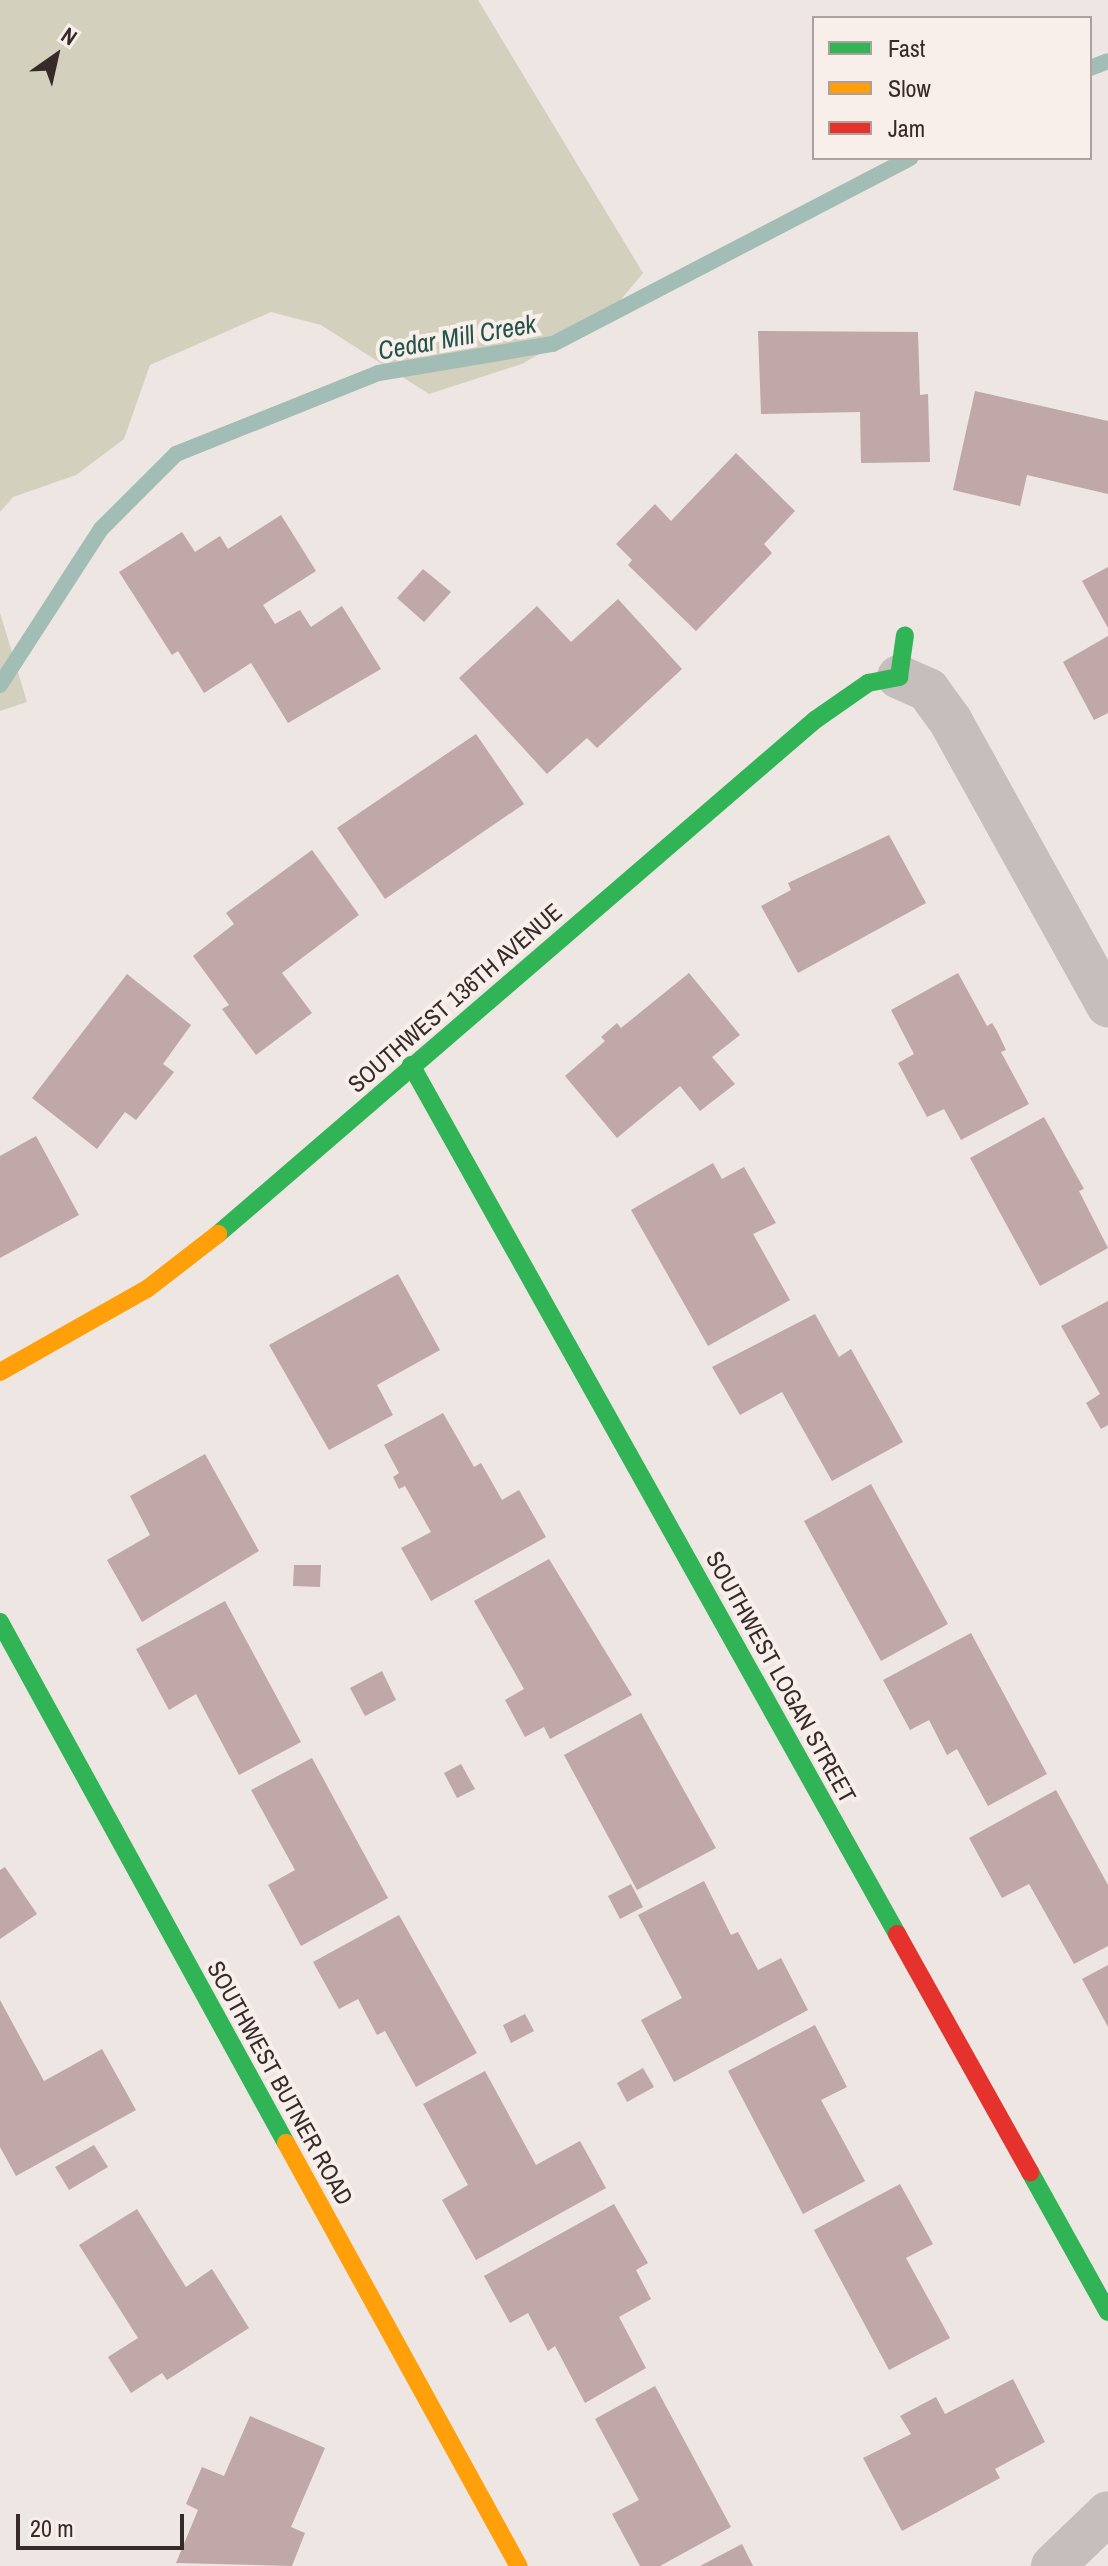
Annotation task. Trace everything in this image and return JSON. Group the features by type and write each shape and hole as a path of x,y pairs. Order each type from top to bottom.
{"street":[{"path":"902,656 951,722 1108,1005"},
{"name":"SOUTHWEST 136TH AVENUE","path":"0,1372 147,1289 257,1204 411,1065 815,720 902,656"},
{"name":"SOUTHWEST LOGAN STREET","path":"411,1065 1108,2312"},
{"name":"SOUTHWEST BUTNER ROAD","path":"0,1622 519,2566"},
{"path":"1053,2566 1108,2513"}],"shaded area":[{"path":"0,0 478,0 643,273 610,313 522,364 429,394 321,325 271,312 150,365 124,439 76,475 13,497 0,512"},
{"path":"0,613 27,702 0,711"}],"building":[{"path":"758,331 918,332 920,395 928,394 930,462 861,463 860,412 761,414"},
{"path":"975,391 1108,421 1108,494 1027,475 1020,506 953,490"},
{"path":"736,453 795,511 764,544 772,553 696,631 628,565 632,560 616,544 655,504 671,521"},
{"path":"281,515 316,571 263,605 275,624 300,610 311,627 342,606 381,669 288,723 251,663 204,693 178,651 172,655 119,572 182,532 195,552 220,536 228,549"},
{"path":"1108,567 1108,628 1082,581"},
{"path":"423,569 451,592 424,622 397,598"},
{"path":"618,599 682,669 597,748 587,738 547,774 459,678 537,606 571,642"},
{"path":"1108,636 1108,713 1094,720 1063,662"},
{"path":"476,734 524,804 385,899 337,828"},
{"path":"889,835 926,903 798,973 761,906 791,890 788,883"},
{"path":"312,850 359,915 282,973 312,1013 256,1055 222,1009 229,1005 193,956 234,924 226,913"},
{"path":"689,973 740,1035 712,1057 735,1084 700,1111 680,1086 617,1138 565,1076 605,1041 601,1037 617,1023 621,1028"},
{"path":"958,973 987,1026 992,1023 997,1031 1006,1050 1001,1052 1029,1104 961,1140 944,1109 927,1117 898,1063 914,1054 891,1010"},
{"path":"127,974 191,1025 163,1064 174,1072 136,1120 125,1112 97,1149 32,1098"},
{"path":"1044,1117 1084,1189 1079,1191 1108,1248 1040,1286 970,1158"},
{"path":"36,1136 79,1215 0,1258 0,1156"},
{"path":"713,1163 722,1179 744,1167 776,1223 753,1234 790,1300 708,1346 631,1210"},
{"path":"398,1274 440,1350 377,1385 393,1415 329,1450 269,1345"},
{"path":"1108,1301 1108,1425 1101,1429 1086,1403 1100,1394 1061,1326"},
{"path":"815,1314 839,1357 851,1349 903,1442 832,1481 782,1392 740,1415 712,1367"},
{"path":"443,1413 474,1467 481,1463 502,1500 519,1490 546,1537 431,1601 401,1548 431,1532 405,1486 399,1489 393,1477 399,1473 384,1445"},
{"path":"205,1454 259,1551 142,1622 107,1560 150,1535 130,1496"},
{"path":"871,1484 948,1624 881,1661 804,1521"},
{"path":"549,1559 632,1695 550,1739 544,1727 525,1737 505,1700 524,1689 474,1601"},
{"path":"294,1565 321,1565 320,1587 293,1586"},
{"path":"225,1601 301,1742 239,1775 196,1694 169,1710 136,1649"},
{"path":"971,1633 1047,1774 988,1806 957,1749 947,1755 929,1720 910,1730 883,1680"},
{"path":"382,1671 396,1700 365,1716 350,1688"},
{"path":"641,1713 716,1848 637,1890 564,1755"},
{"path":"312,1758 388,1898 301,1946 268,1885 295,1870 251,1790"},
{"path":"461,1764 475,1789 457,1798 444,1773"},
{"path":"1056,1790 1108,1885 1108,1946 1074,1964 1029,1884 1002,1898 969,1838"},
{"path":"5,1867 37,1914 0,1939 0,1870"},
{"path":"704,1881 731,1935 738,1932 758,1970 781,1958 808,2010 674,2082 641,2020 682,1998 638,1915"},
{"path":"631,1884 643,1907 620,1919 608,1896"},
{"path":"399,1915 477,2053 416,2087 385,2031 377,2035 358,1999 339,2009 313,1962"},
{"path":"1108,1965 1108,2027 1082,1979"},
{"path":"0,2000 44,2081 102,2049 136,2110 16,2176 0,2147"},
{"path":"525,2014 534,2031 511,2043 503,2025"},
{"path":"815,2025 847,2087 821,2100 865,2181 803,2214 728,2071"},
{"path":"643,2068 654,2087 627,2102 617,2083"},
{"path":"485,2071 536,2165 580,2141 606,2188 476,2260 442,2200 468,2185 423,2104"},
{"path":"94,2145 108,2167 69,2190 55,2167"},
{"path":"900,2184 933,2244 906,2258 950,2338 889,2370 814,2230"},
{"path":"614,2204 648,2263 636,2270 651,2299 619,2317 646,2368 585,2403 555,2346 548,2351 528,2313 510,2323 484,2276"},
{"path":"137,2209 186,2287 212,2269 249,2328 167,2380 162,2373 131,2393 108,2357 138,2338 79,2245"},
{"path":"1013,2379 1045,2442 995,2469 1000,2478 902,2531 863,2458 911,2434 900,2416 936,2397 945,2414"},
{"path":"655,2386 731,2527 660,2566 640,2566 612,2514 639,2500 595,2419"},
{"path":"250,2416 325,2448 291,2527 305,2533 292,2566 176,2563 198,2510 186,2504 202,2467 224,2476"},
{"path":"742,2544 753,2566 700,2566"}],"waterway":[{"name":"Cedar Mill Creek","path":"1092,67 1108,61"},
{"name":"Cedar Mill Creek","path":"0,685 101,529 176,454 379,373 553,344 907,160"}],"traffic: fast":[{"path":"218,1234 815,720 868,683 899,677 905,635"},
{"path":"411,1065 897,1934"},
{"path":"0,1622 286,2143"},
{"path":"1030,2172 1108,2312"}],"traffic: slow":[{"path":"0,1372 147,1289 218,1234"},
{"path":"286,2143 519,2566"}],"traffic: jam":[{"path":"897,1934 1030,2172"}]}
